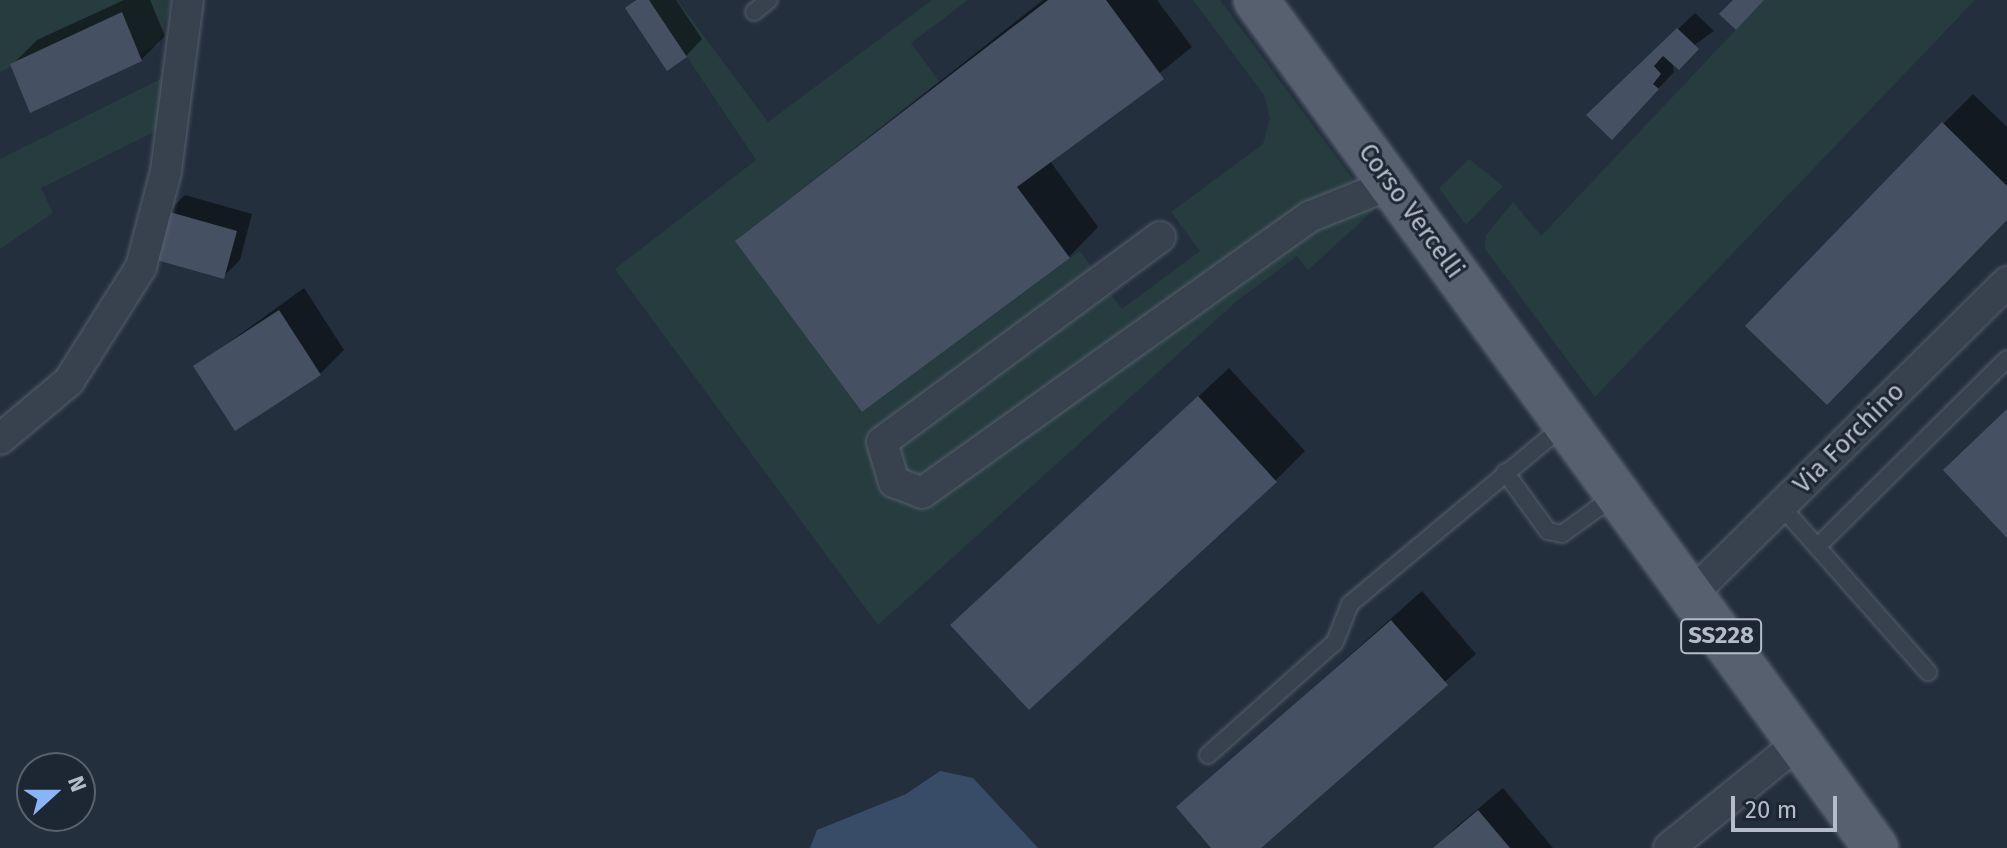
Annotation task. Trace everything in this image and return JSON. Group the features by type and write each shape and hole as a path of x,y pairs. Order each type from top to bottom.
{"main road":[{"name":"Corso Vercelli","path":"1256,0 1566,423"},
{"name":"SS228","path":"1566,423 1876,848"}],"street":[{"path":"0,439 69,381 141,267 166,171 188,0"},
{"path":"1160,237 882,442 894,482 922,493 1311,216 1391,184"},
{"name":"Via Forchino","path":"1691,595 2007,282"},
{"path":"1669,848 1798,743"}],"lane":[{"path":"754,12 769,0"},
{"path":"1819,545 2007,359"},
{"path":"1208,755 1335,642 1350,604 1566,423"},
{"path":"1505,472 1548,531 1562,534 1617,494"},
{"path":"1781,506 1819,545 1928,672"}],"green space":[{"path":"0,0 172,0 159,45 139,53 121,13 0,72"},
{"path":"649,0 677,0 768,122 932,0 968,0 911,43 939,81 736,241 862,412 1080,251 1122,309 1200,251 1171,212 1263,144 1270,118 1264,95 1193,0 1220,0 1375,209 1308,270 1297,256 1238,300 878,625 615,269 756,160"},
{"path":"1764,0 1975,0 1595,397 1485,249 1486,235 1513,202 1541,236"},
{"path":"173,73 166,126 41,188 53,213 0,249 0,159"},
{"path":"1469,159 1503,186 1466,225 1439,188"}],"water":[{"path":"940,771 973,778 1038,848 810,848 817,830 906,794"}],"building":[{"path":"636,0 649,0 687,57 667,71 625,8"},
{"path":"1048,0 1106,0 1164,79 1017,187 1070,258 862,412 735,241"},
{"path":"1733,0 1764,0 1736,30 1719,14"},
{"path":"122,12 142,61 30,113 10,64"},
{"path":"1677,28 1699,49 1679,70 1663,56 1654,66 1661,74 1653,84 1659,89 1612,140 1586,115"},
{"path":"1942,122 2007,186 2007,220 1827,405 1745,326"},
{"path":"166,211 237,231 224,279 153,259"},
{"path":"279,310 321,375 235,431 193,366"},
{"path":"1198,396 1277,482 1029,710 950,625"},
{"path":"2007,409 2007,538 1943,470"},
{"path":"1391,620 1448,685 1261,848 1211,848 1176,807"},
{"path":"1478,810 1510,848 1433,848"}]}
